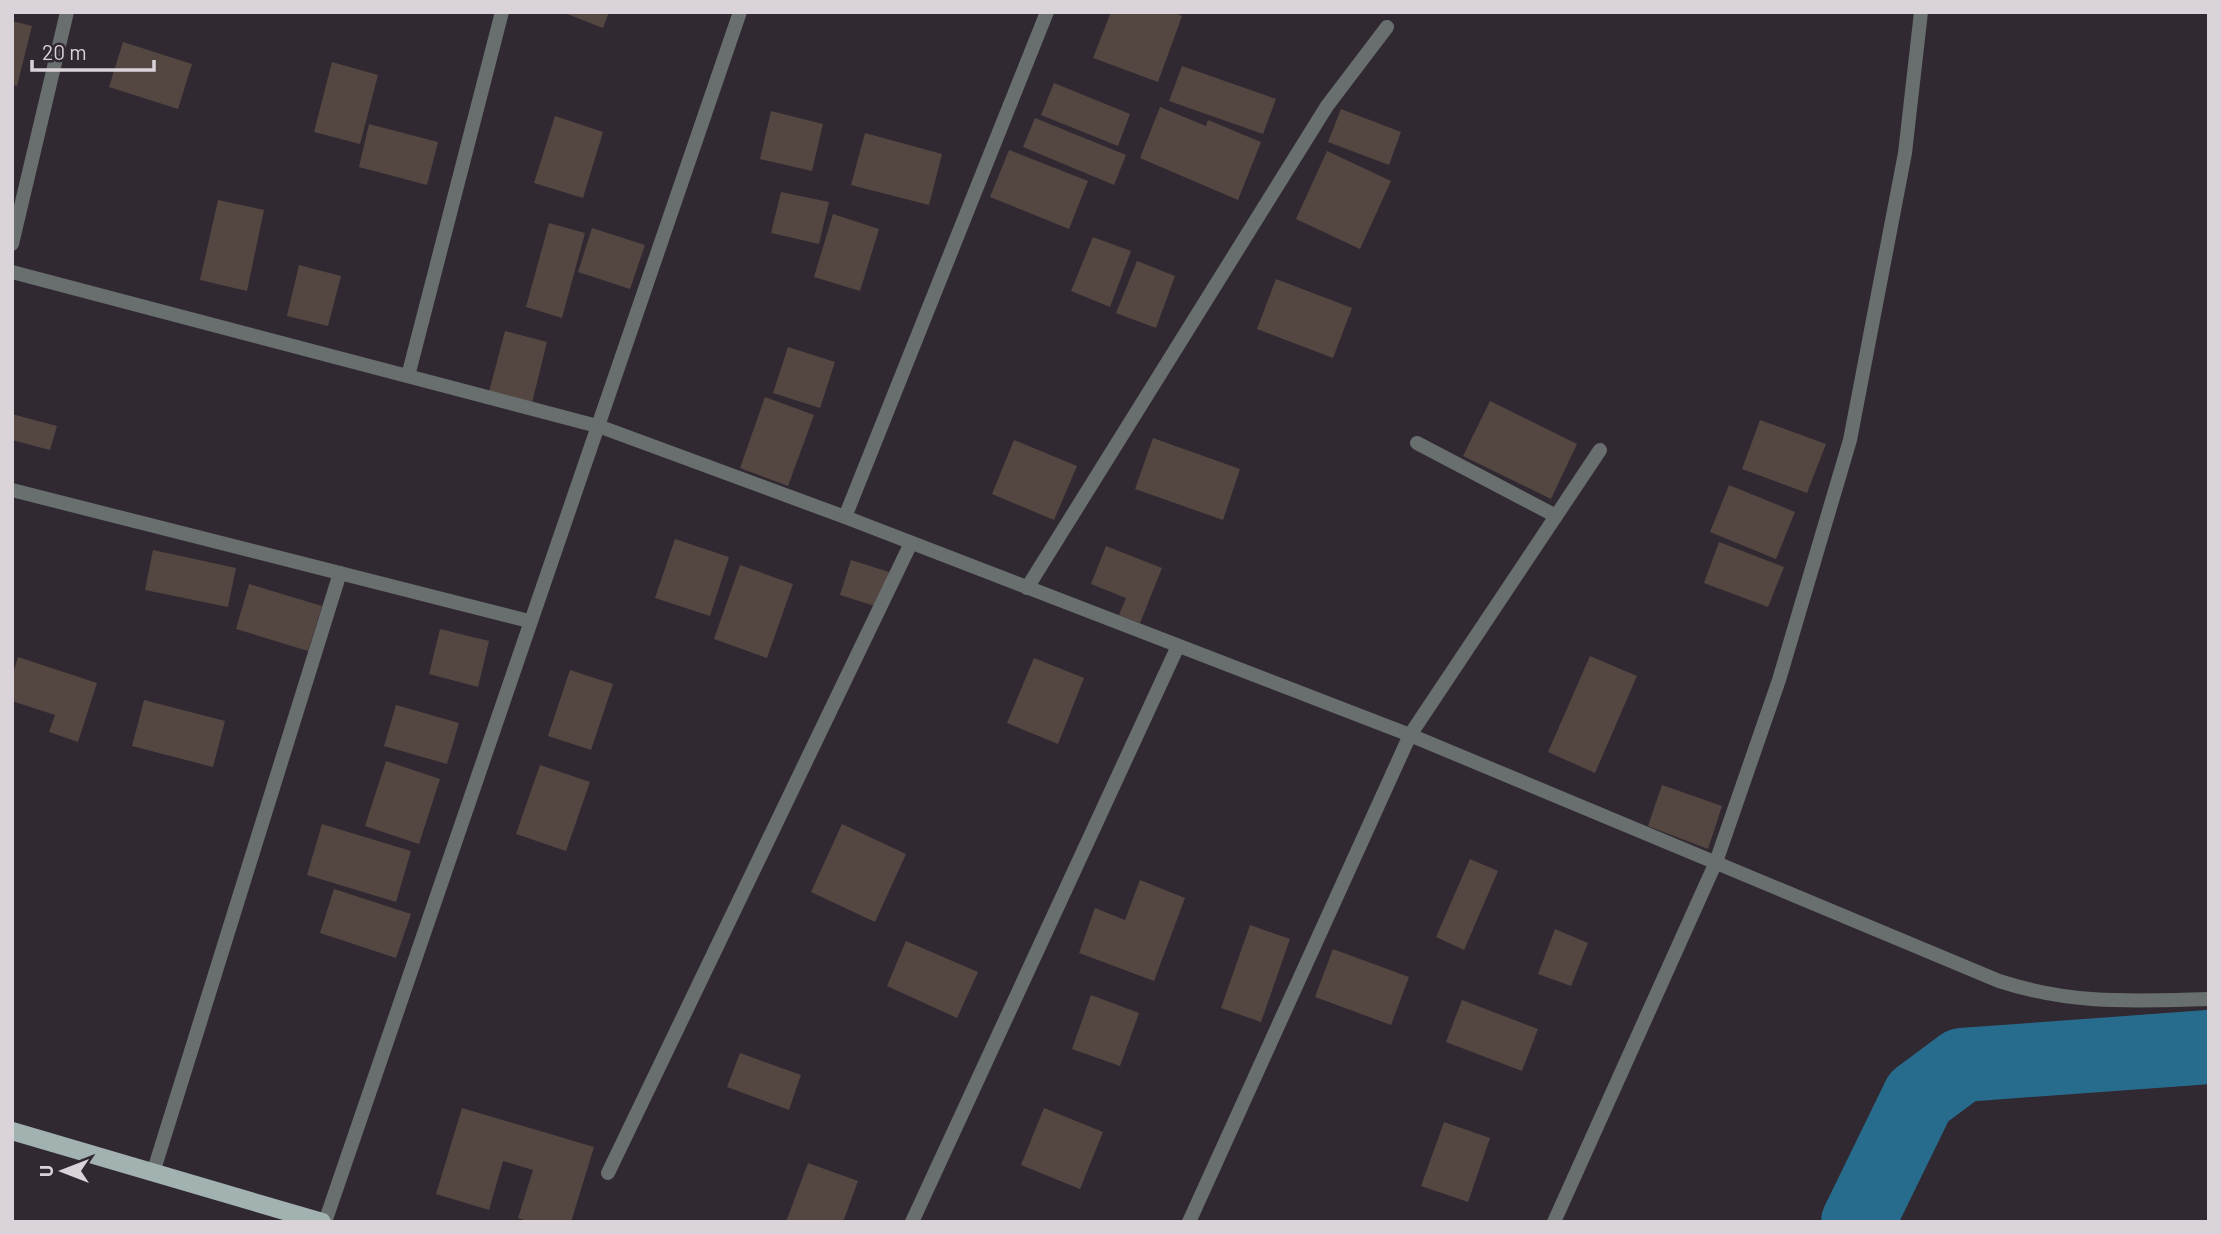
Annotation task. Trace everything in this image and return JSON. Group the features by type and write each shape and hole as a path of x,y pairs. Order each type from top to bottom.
{"main road":[{"path":"12,1131 324,1222"}],"street":[{"path":"12,244 68,12"},
{"path":"408,376 502,12"},
{"path":"324,1222 529,621 601,427 740,12"},
{"path":"845,517 1047,12"},
{"path":"1555,1222 1716,862 1779,680 1850,440 1905,153 1921,12"},
{"path":"1027,588 1327,106 1387,27"},
{"path":"12,272 601,427 845,517 1410,735 1999,981 2032,992 2080,1001 2209,999"},
{"path":"1417,443 1556,516"},
{"path":"1189,1222 1410,735 1600,450"},
{"path":"12,490 529,621"},
{"path":"608,1173 911,543"},
{"path":"153,1173 340,573"},
{"path":"912,1222 1178,646"}],"building":[{"path":"562,12 609,12 603,28"},
{"path":"1111,12 1173,12 1182,16 1158,82 1093,58"},
{"path":"12,21 32,26 17,86 12,85"},
{"path":"123,42 192,64 178,109 109,87"},
{"path":"332,62 378,75 360,144 314,132"},
{"path":"1182,66 1276,99 1263,134 1169,101"},
{"path":"1054,83 1130,114 1118,146 1041,115"},
{"path":"1160,107 1206,126 1208,120 1261,142 1238,200 1140,158"},
{"path":"1341,109 1401,132 1389,165 1328,142"},
{"path":"771,111 823,124 812,171 760,159"},
{"path":"555,116 603,132 583,198 534,183"},
{"path":"1035,118 1126,155 1114,185 1023,147"},
{"path":"369,124 438,142 427,185 359,167"},
{"path":"865,133 942,154 929,205 851,185"},
{"path":"1009,150 1088,181 1069,229 990,197"},
{"path":"1327,151 1391,181 1360,249 1296,219"},
{"path":"781,192 829,202 819,244 771,233"},
{"path":"218,200 264,210 247,291 200,280"},
{"path":"833,214 879,229 860,291 814,277"},
{"path":"549,223 585,233 562,318 526,307"},
{"path":"592,228 645,245 630,289 578,272"},
{"path":"1093,237 1131,251 1110,307 1071,291"},
{"path":"1137,261 1175,276 1156,328 1116,313"},
{"path":"299,265 341,276 328,326 287,316"},
{"path":"1276,279 1352,308 1333,358 1257,329"},
{"path":"505,331 547,342 532,403 489,392"},
{"path":"788,347 835,362 820,408 773,393"},
{"path":"765,397 814,415 788,486 740,468"},
{"path":"1490,401 1577,444 1551,499 1463,456"},
{"path":"12,414 57,426 50,450 12,440"},
{"path":"1760,420 1826,444 1807,493 1742,469"},
{"path":"1153,438 1240,469 1223,520 1135,489"},
{"path":"1014,440 1077,466 1054,520 992,494"},
{"path":"1729,485 1795,512 1776,559 1710,532"},
{"path":"675,539 729,557 710,616 655,598"},
{"path":"1719,542 1784,567 1768,607 1704,583"},
{"path":"1106,546 1162,568 1140,623 1119,615 1126,598 1091,584"},
{"path":"153,550 236,568 228,607 145,590"},
{"path":"851,560 889,572 878,607 840,595"},
{"path":"740,565 793,584 767,658 714,639"},
{"path":"249,584 322,606 308,651 236,629"},
{"path":"440,629 489,641 478,687 429,674"},
{"path":"1590,656 1637,676 1595,773 1548,752"},
{"path":"18,657 97,683 78,742 49,732 55,715 12,701 12,676"},
{"path":"1034,658 1084,678 1058,744 1007,723"},
{"path":"570,670 613,684 591,750 548,736"},
{"path":"144,700 225,721 213,767 132,746"},
{"path":"396,705 459,723 447,764 384,746"},
{"path":"386,761 440,779 419,844 365,826"},
{"path":"540,765 590,782 566,851 516,834"},
{"path":"1662,785 1722,806 1708,849 1648,826"},
{"path":"322,824 411,851 396,902 307,875"},
{"path":"842,824 906,854 875,922 811,892"},
{"path":"1470,859 1498,871 1464,950 1436,937"},
{"path":"1140,880 1185,898 1154,981 1079,953 1095,908 1125,920"},
{"path":"334,889 411,914 396,958 320,933"},
{"path":"1250,925 1290,939 1261,1022 1221,1008"},
{"path":"1555,929 1588,943 1571,986 1538,974"},
{"path":"906,941 978,972 957,1018 887,986"},
{"path":"1333,949 1409,977 1391,1025 1315,997"},
{"path":"1091,995 1139,1013 1120,1066 1072,1049"},
{"path":"1462,1000 1538,1029 1522,1071 1446,1042"},
{"path":"740,1053 801,1075 789,1110 727,1087"},
{"path":"462,1108 594,1147 571,1222 529,1222 518,1218 533,1170 503,1161 489,1210 436,1194"},
{"path":"1044,1108 1103,1132 1080,1189 1021,1165"},
{"path":"1444,1122 1490,1138 1468,1202 1421,1186"},
{"path":"808,1163 858,1181 843,1222 786,1222"}],"waterway":[{"path":"1858,1222 1919,1097 1962,1065 2209,1047"}]}
